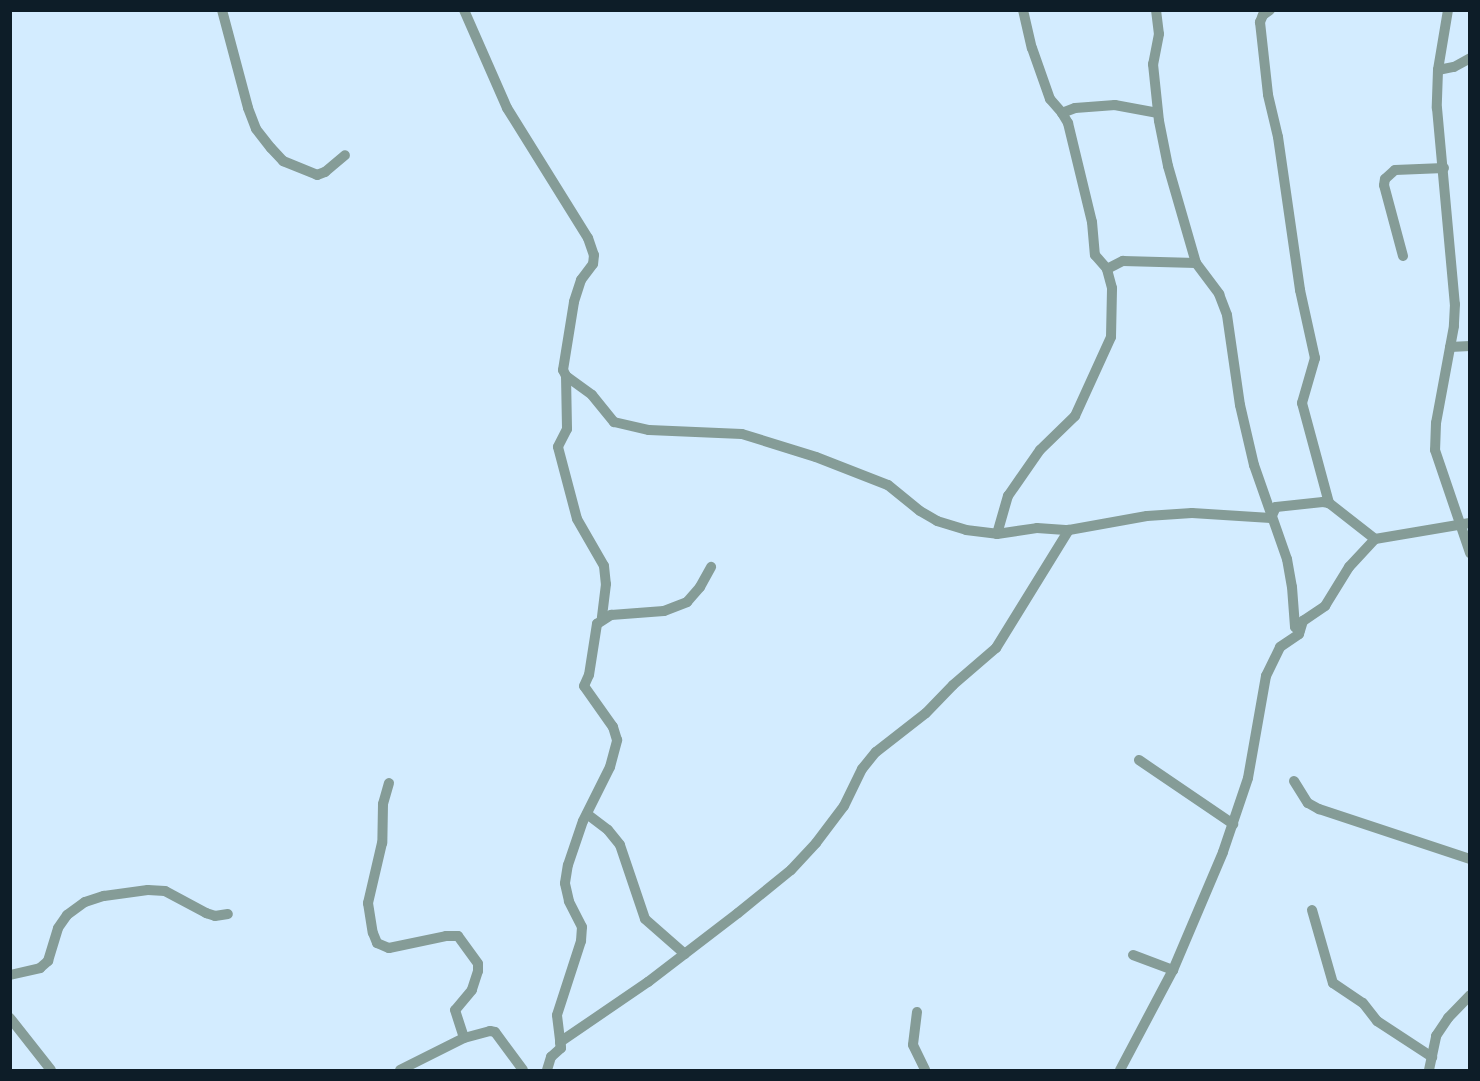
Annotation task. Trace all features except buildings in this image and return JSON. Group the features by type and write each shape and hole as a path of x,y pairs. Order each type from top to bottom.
{"street":[{"path":"222,10 248,108 256,129 271,148 283,161 317,175 325,172 345,155"},
{"path":"464,10 507,108 588,238 594,255 593,264 581,280 574,302 564,366 567,429 558,447 577,519 604,566 606,584 602,618 597,624 589,675 584,686 613,728 617,740 610,767 587,814 568,865 565,883 569,901 582,927 581,941 557,1015 561,1048"},
{"path":"997,534 1008,496 1040,450 1074,416 1111,337 1112,288 1107,269 1095,255 1092,222 1068,123 1050,99 1032,48 1023,10"},
{"path":"1156,10 1159,34 1153,64 1158,113 1168,166 1196,263 1219,294 1227,315 1240,405 1254,465 1287,559 1295,627 1300,631"},
{"path":"1270,10 1263,15 1260,22 1268,95 1278,137 1300,290 1315,358 1302,404 1329,503 1375,539"},
{"path":"1448,10 1438,70 1437,108 1455,304 1450,347 1436,423 1435,450 1464,525 1470,552"},
{"path":"1438,70 1454,66 1470,58"},
{"path":"1062,113 1075,108 1115,105 1158,113"},
{"path":"1403,256 1384,185 1385,179 1395,170 1444,168"},
{"path":"1107,269 1123,261 1196,263"},
{"path":"1450,347 1470,346"},
{"path":"566,376 592,395 610,418 624,426 674,432 742,434 816,457 888,485 920,511 953,527 997,534 1037,528 1069,530 1147,516 1192,513 1271,518"},
{"path":"1271,518 1276,507 1329,503"},
{"path":"1120,1071 1173,970 1233,824 1248,778 1266,676 1280,647 1300,631 1303,621 1325,606 1349,567 1375,539 1464,525"},
{"path":"561,1048 560,1042 685,954 790,870 816,843 844,806 862,769 876,752 926,713 953,685 996,648 1069,530"},
{"path":"602,618 624,612 664,611 687,602 700,587 711,567"},
{"path":"1139,760 1233,824"},
{"path":"1294,781 1308,803 1319,809 1470,859"},
{"path":"389,783 383,804 382,843 368,903 370,922 377,943 389,948 446,936 458,936 478,964 472,990 455,1010 464,1038"},
{"path":"587,814 608,830 620,845 645,919 685,954"},
{"path":"10,975 40,968 48,962 58,928 67,915 86,902 104,896 148,890 165,891 206,914 215,916 228,914"},
{"path":"1312,910 1333,983 1363,1004 1377,1021 1432,1057"},
{"path":"1133,955 1173,970"},
{"path":"1429,1071 1437,1036 1448,1018 1470,994"},
{"path":"917,1012 913,1045 925,1071"},
{"path":"10,1018 51,1071"},
{"path":"400,1071 464,1038 495,1032 523,1071"},
{"path":"547,1071 551,1057 561,1048"}]}
